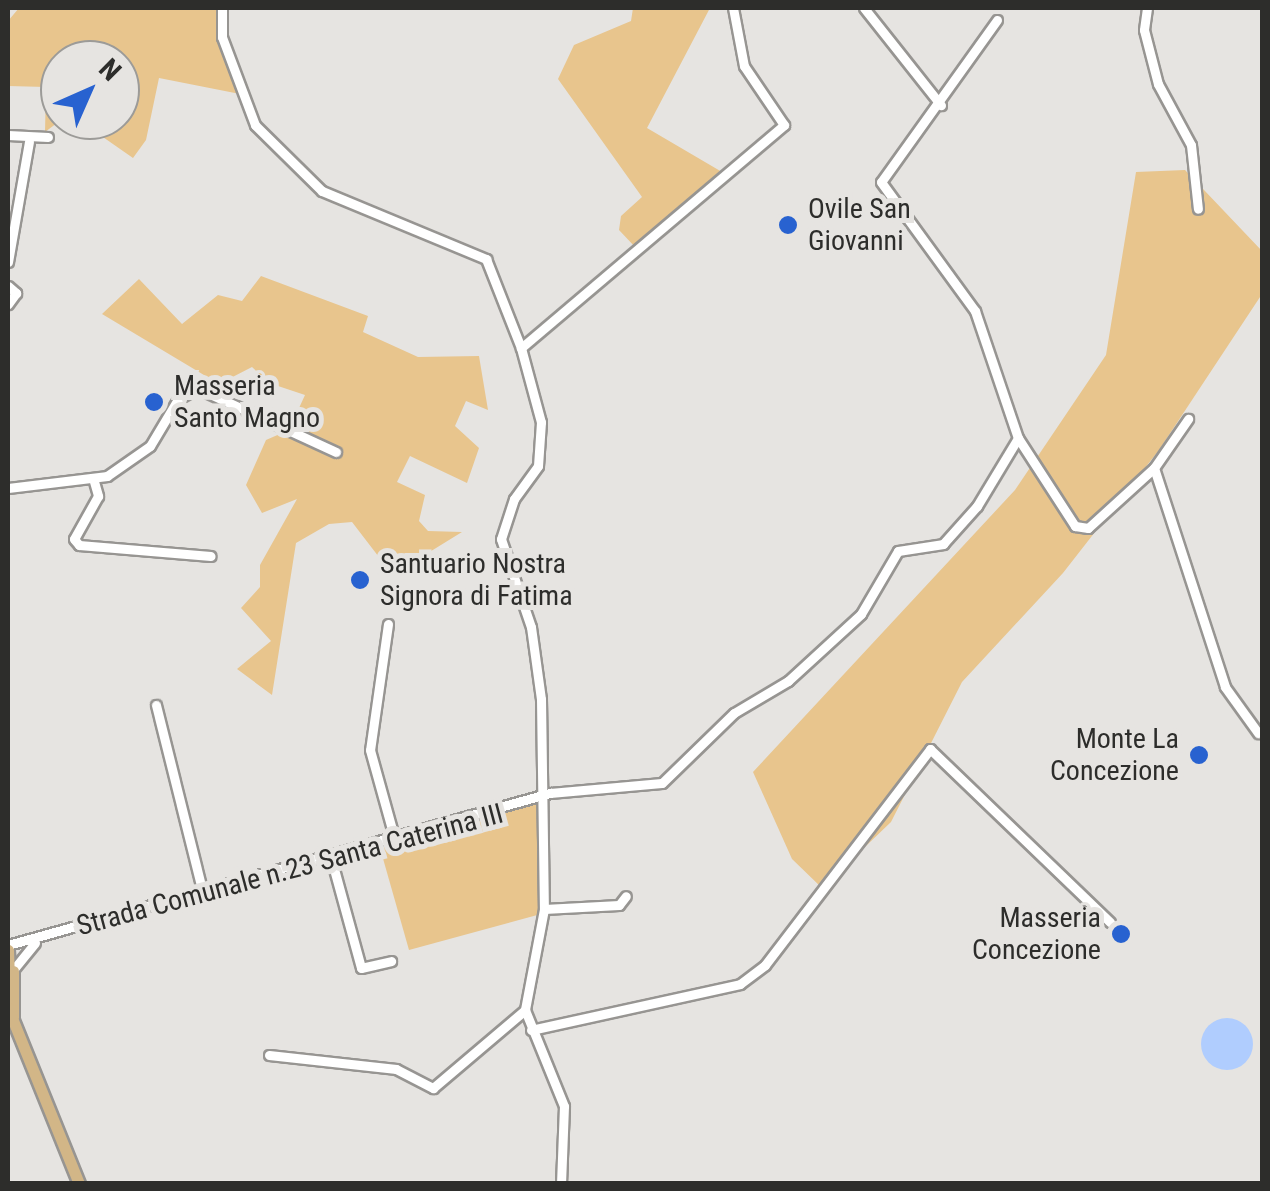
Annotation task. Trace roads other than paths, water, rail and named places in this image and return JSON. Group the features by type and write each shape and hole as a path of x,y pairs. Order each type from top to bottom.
{"main road":[{"path":"8,948 10,1013 79,1184"}],"street":[{"path":"222,8 222,37 255,125 322,192 486,259 521,348 541,422 538,466 514,499 501,540 536,663 544,909 525,1010 564,1106 561,1184"},
{"path":"521,348 784,125 744,66 733,8"},
{"path":"864,8 941,105"},
{"path":"1147,8 1144,30 1158,84 1192,145 1198,210"},
{"path":"997,20 941,105 881,182 975,311 1018,438 1050,494 1082,530 1154,468 1188,418"},
{"path":"8,135 29,142 40,139"},
{"path":"8,262 9,227 29,142"},
{"path":"8,286 16,294 8,304"},
{"path":"8,488 93,478 135,460 178,399 197,388 336,452"},
{"name":"Strada Comunale n.23 Santa Caterina III","path":"8,948 538,801 563,790 667,780 734,713 788,681 861,614 898,551 942,544 977,506 1018,438"},
{"path":"1154,468 1225,688 1258,733"},
{"path":"93,478 98,496 74,539 79,546 211,556"},
{"path":"388,624 370,750 395,840"},
{"path":"156,705 202,893"},
{"path":"531,1030 740,984 765,965 930,749 1110,922"},
{"path":"331,858 361,968 391,961"},
{"path":"544,909 619,905 626,896"},
{"path":"11,973 42,938"},
{"path":"269,1055 396,1069 433,1088 525,1010"}],"water":[{"path":"1227,1018 1245,1026 1253,1044 1245,1062 1227,1070 1209,1062 1201,1044 1209,1026"}],"place":[{"name":"Ovile San Giovanni","path":"788,225"},
{"name":"Masseria Santo Magno","path":"154,402"},
{"name":"Santuario Nostra Signora di Fatima","path":"360,580"},
{"name":"Monte La Concezione","path":"1199,755"},
{"name":"Masseria Concezione","path":"1121,934"}]}
